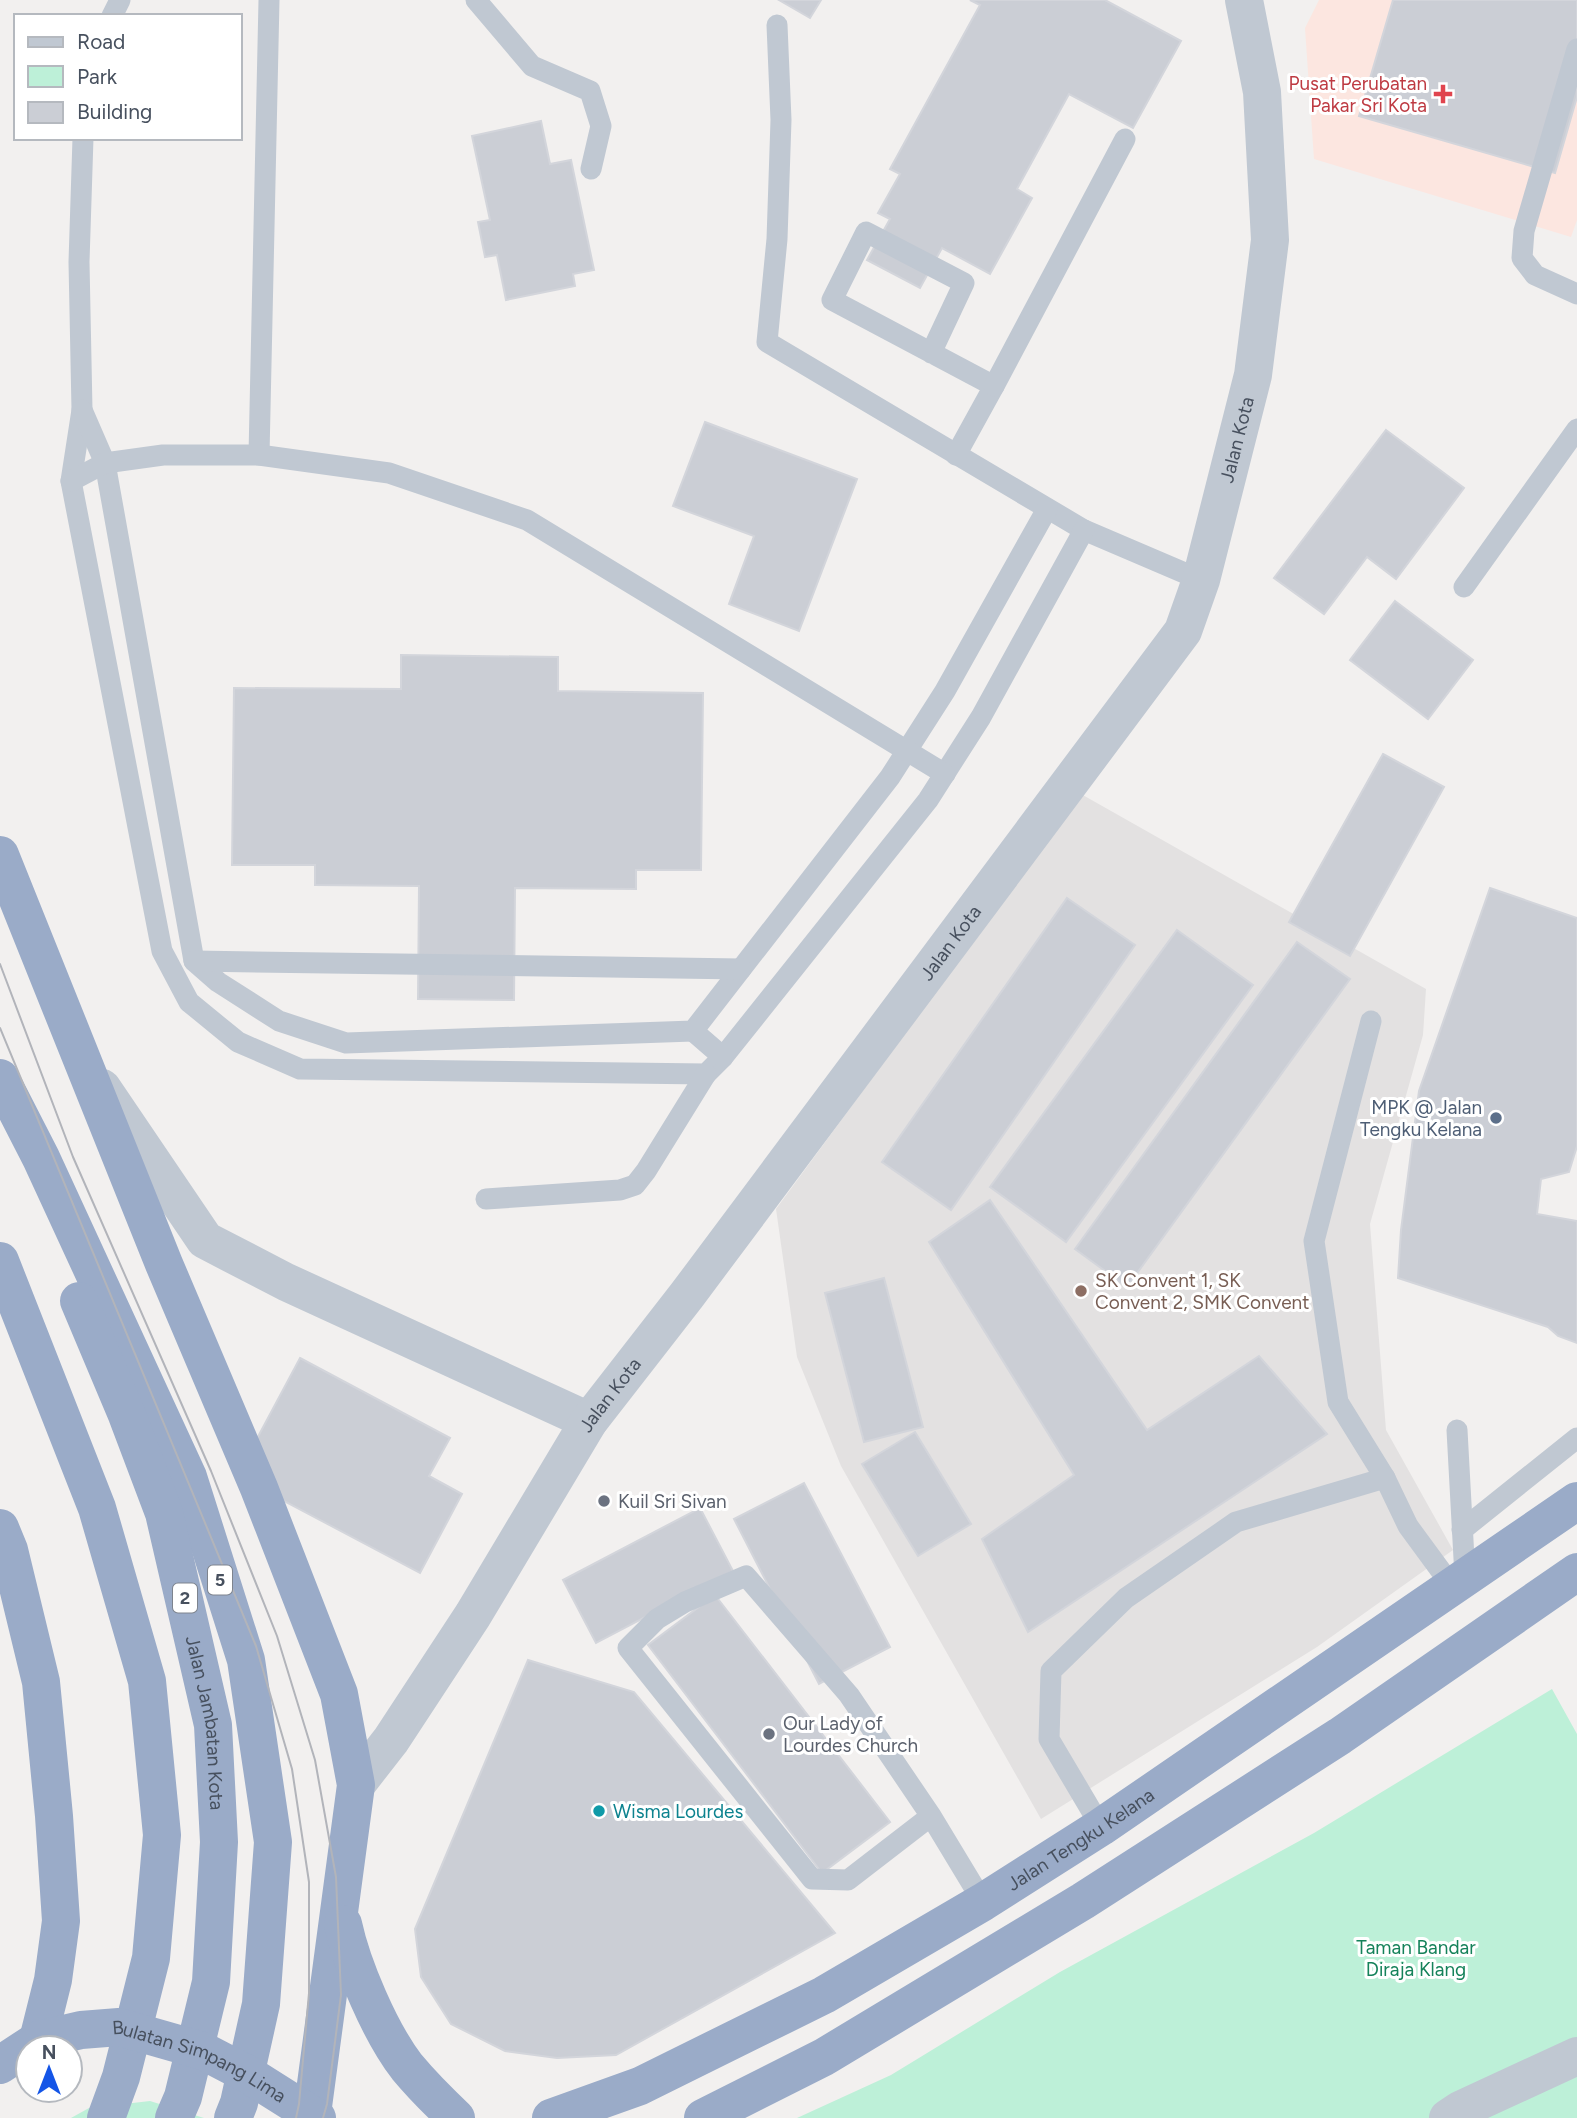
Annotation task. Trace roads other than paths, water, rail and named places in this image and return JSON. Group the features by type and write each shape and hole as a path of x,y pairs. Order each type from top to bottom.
{"highway":[{"path":"0,855 164,1264 259,1488 339,1694 356,1785 314,2116"},
{"name":"5","path":"0,1078 41,1158 188,1477 246,1660 273,1842 261,2004 239,2103 233,2118"},
{"name":"Jalan Jambatan Kota","path":"0,1105 23,1168 127,1415 164,1513 213,1724 219,1842 211,1982 183,2097 174,2118"},
{"path":"0,1261 97,1508 147,1681 162,1835 151,1958 121,2077 106,2118"},
{"name":"Jalan Tengku Kelana","path":"551,2118 640,2086 787,2013 983,1902 1101,1827 1577,1501"},
{"path":"0,1528 9,1550 41,1682 54,1816 61,1921 53,1980 40,2034"},
{"path":"703,2118 824,2056 1083,1901 1340,1736 1577,1572"},
{"path":"340,1908 348,1947 381,2022 406,2064 456,2118"},
{"name":"Bulatan Simpang Lima","path":"67,2034 119,2027 203,2051 249,2075 314,2116"}],"street":[{"name":"Jalan Kota","path":"356,1785 391,1740 473,1615 589,1421 687,1295 1183,631 1201,580 1254,367 1270,240 1262,92 1244,0"},
{"path":"81,1057 205,1240 286,1282 589,1421"},
{"path":"1455,2115 1577,2056"}],"lane":[{"path":"259,455 269,0"},
{"path":"476,0 532,66 590,91 601,126 591,169"},
{"path":"777,26 781,120 779,200 768,342 1084,530 1201,580"},
{"path":"1577,49 1524,231 1522,258 1535,275 1577,294"},
{"path":"956,455 1125,139"},
{"path":"83,140 79,262 82,410 71,481 162,951 189,1002 238,1042 300,1069 706,1073"},
{"path":"931,352 964,283 866,232 832,300 994,386"},
{"path":"82,410 105,463 194,961 218,982 279,1021 346,1042 693,1031 723,1057"},
{"path":"1464,587 1577,429"},
{"path":"71,481 105,463 163,455 259,455 390,473 527,520 945,774"},
{"path":"693,1031 890,777 945,691 1047,509"},
{"path":"486,1199 620,1190 635,1185 706,1073 723,1057 928,800 981,717 1084,530"},
{"path":"194,961 741,969"},
{"path":"1371,1021 1314,1241 1338,1402 1385,1478 1408,1526 1459,1582"},
{"path":"1457,1430 1462,1530 1459,1582"},
{"path":"1462,1530 1577,1438"},
{"path":"1101,1827 1049,1739 1051,1671 1126,1598 1236,1522 1385,1478"},
{"path":"931,1816 848,1880 812,1879 628,1648 657,1619 685,1602 746,1576 849,1695 931,1816 983,1902"}],"tram line":[{"path":"0,964 73,1157 211,1471 277,1636 315,1760 336,1877 341,1995 323,2118"},
{"path":"0,1028 256,1646 292,1769 309,1882 309,1993 296,2118"}],"place":[{"name":"Pusat Perubatan Pakar Sri Kota","path":"1443,94"},
{"name":"MPK @ Jalan Tengku Kelana","path":"1496,1118"},
{"name":"SK Convent 1, SK Convent 2, SMK Convent","path":"1081,1291"},
{"name":"Kuil Sri Sivan","path":"604,1501"},
{"name":"Our Lady of Lourdes Church","path":"769,1734"},
{"name":"Wisma Lourdes","path":"599,1811"}],"park label":[{"name":"Taman Bandar Diraja Klang","path":"1416,1958"}]}
